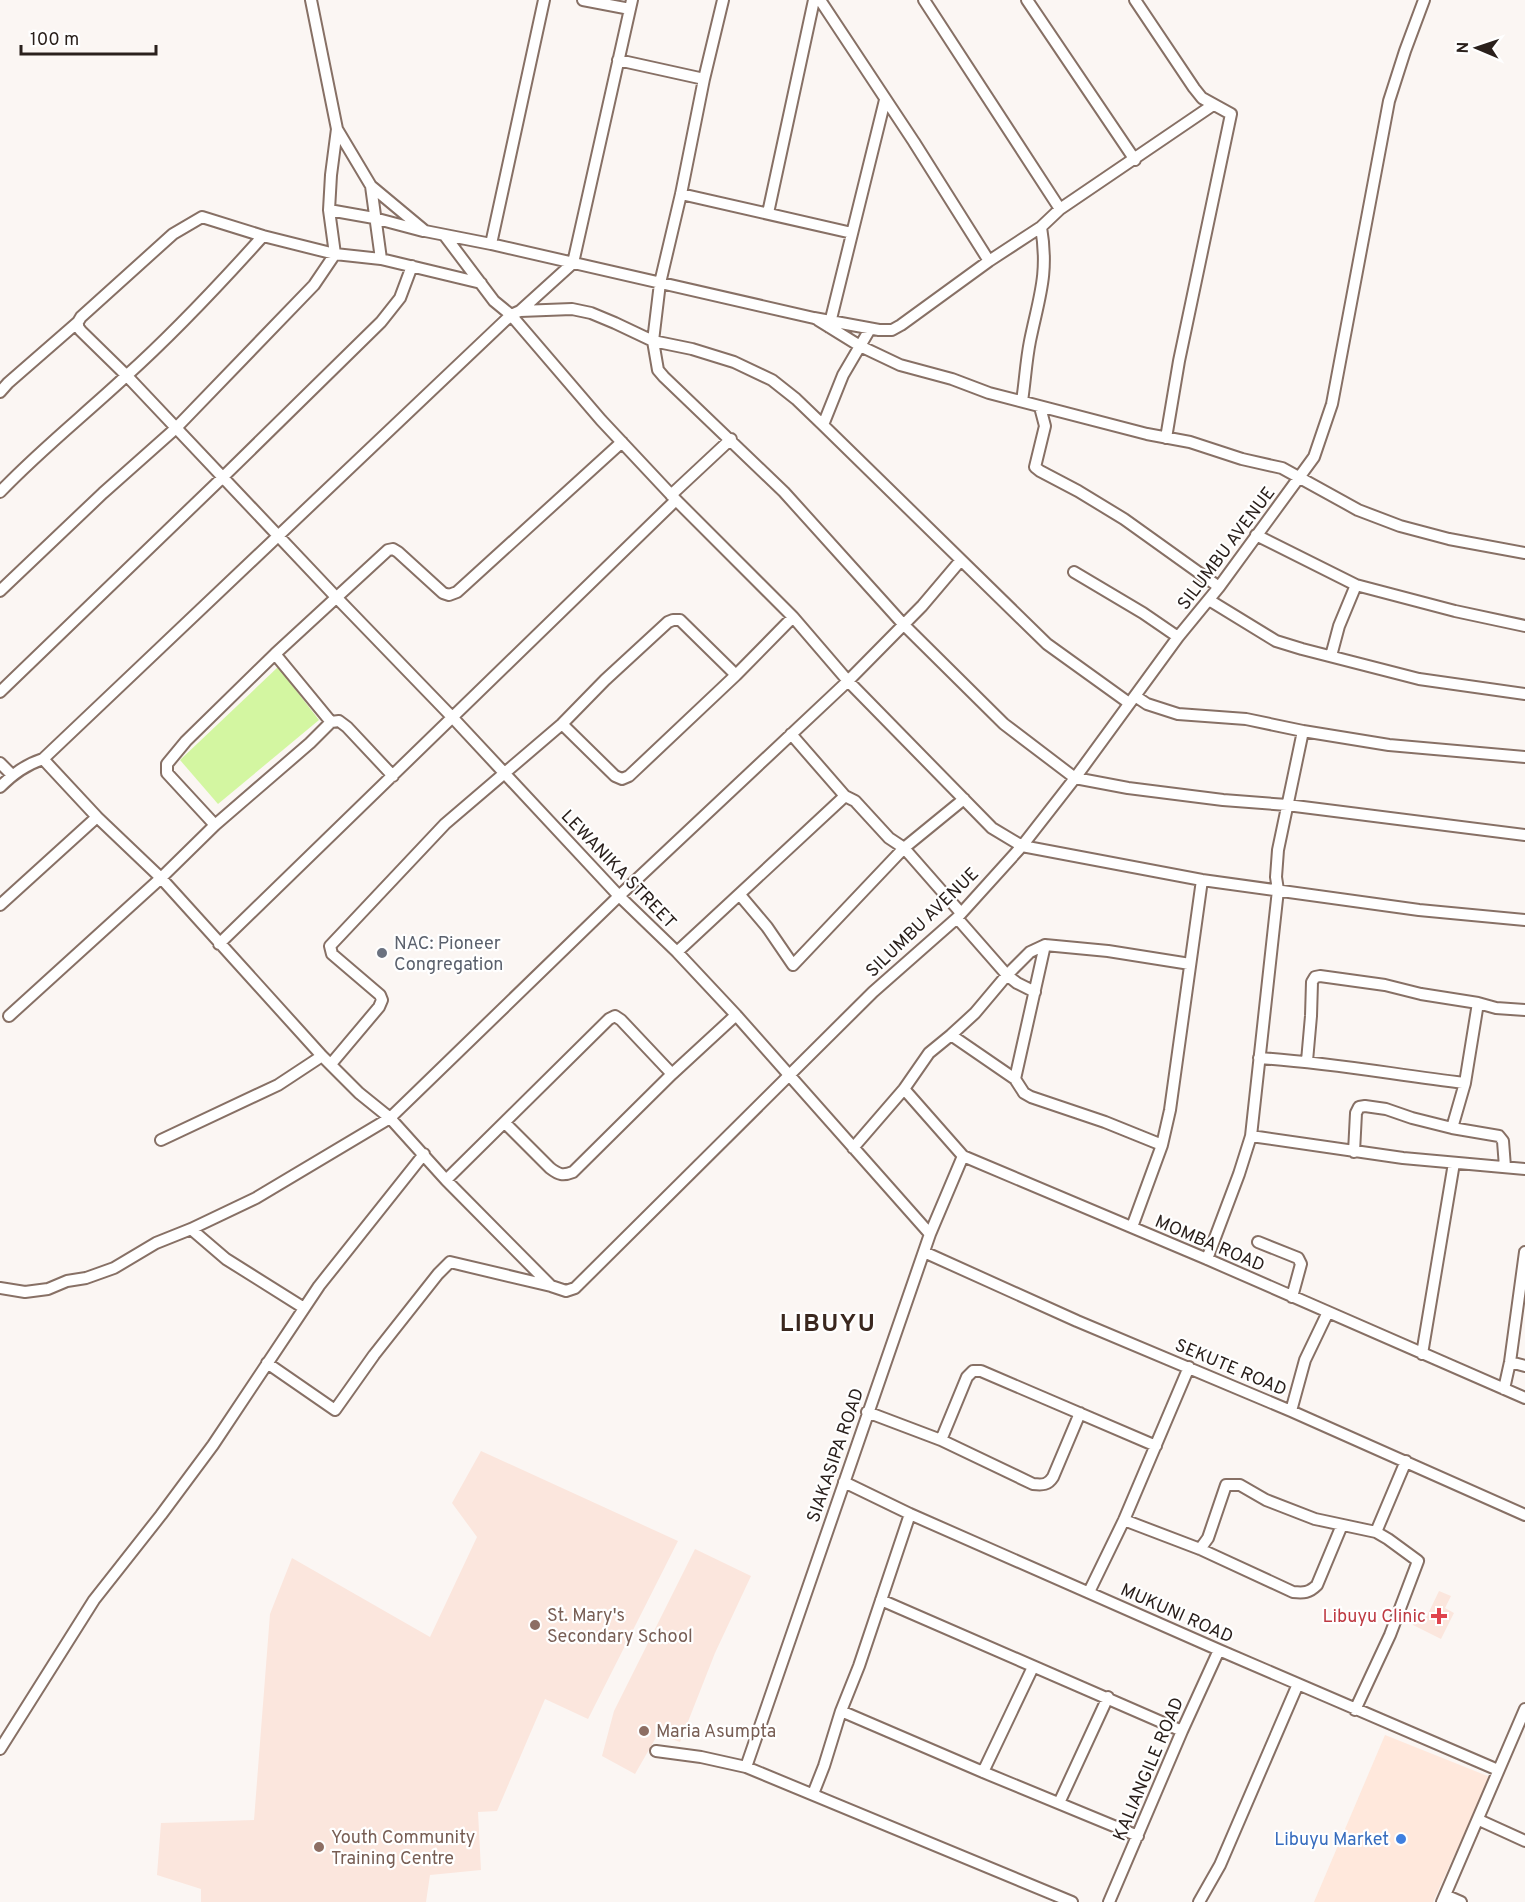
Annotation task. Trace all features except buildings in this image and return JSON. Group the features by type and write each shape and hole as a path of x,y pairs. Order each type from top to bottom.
{"street":[{"path":"310,0 337,129 371,186 426,231"},
{"path":"491,244 544,0"},
{"path":"0,787 12,775 43,759 515,313 573,263 631,5 583,0"},
{"path":"723,0 660,283 653,341 658,370 731,439 820,529 903,624 1004,724 1075,778 1128,788 1525,835"},
{"path":"768,213 814,0"},
{"path":"820,0 914,142 988,261"},
{"path":"924,0 1060,209"},
{"path":"1027,0 1135,160"},
{"path":"1135,0 1202,98 1231,114 1179,360 1166,438"},
{"name":"SILUMBU AVENUE","path":"551,1286 566,1291 575,1288 873,992 959,916 1022,846 1075,778 1178,637 1219,587 1300,478 1314,457 1332,404 1389,101 1424,0"},
{"path":"618,60 704,79"},
{"path":"830,324 885,100"},
{"path":"329,210 491,244 814,318 830,324 891,330 988,261 1041,227 1060,209 1213,105"},
{"path":"0,591 103,493 175,429 315,285 335,254 329,210 337,129"},
{"path":"371,186 381,259"},
{"path":"681,195 852,233"},
{"path":"0,392 8,382 173,234 202,218 335,254 381,259 481,283"},
{"path":"1022,401 1029,344 1041,300 1045,270 1045,248 1041,227"},
{"path":"0,492 42,450 127,376 196,308 263,236"},
{"path":"445,236 494,301 515,313 622,442 674,498 793,617 848,681 992,828 1022,846 1202,880 1419,910 1525,920"},
{"path":"0,692 393,309 400,298 412,266"},
{"path":"515,313 572,309 591,313 653,341 692,349 753,370 772,380 823,425 1047,644 1132,699 1178,714 1246,719 1389,745 1525,757"},
{"name":"LEWANIKA STREET","path":"78,321 81,332 127,376 175,429 453,717 619,896 677,952 736,1015 930,1234"},
{"path":"830,324 860,346 900,365 1040,407 1190,442 1242,459 1282,468 1358,510 1400,526 1449,539 1525,553"},
{"path":"823,425 843,375 870,329"},
{"path":"1040,407 1045,426 1035,467 1149,535 1219,587"},
{"path":"219,944 453,717 731,439"},
{"path":"215,825 167,773 167,764 186,741 275,654 388,550 393,549 443,593 449,595 457,592 622,442"},
{"path":"1256,535 1356,585 1455,611 1525,626"},
{"path":"0,1288 26,1292 48,1289 67,1281 86,1278 114,1268 156,1243 256,1198 390,1118 619,896 848,681 922,606 961,561"},
{"path":"1074,572 1143,613 1178,637"},
{"path":"1331,656 1339,626 1356,585"},
{"path":"1209,600 1276,641 1365,667 1419,679 1525,693"},
{"path":"562,724 615,776 622,779 629,776 736,675 793,617"},
{"path":"331,1064 379,1007 382,1000 381,995 332,954 330,946 445,824 562,724 605,680 668,622 680,620 686,624 736,675"},
{"path":"275,654 331,722"},
{"path":"9,1016 161,879 215,825 331,722 339,721 347,727 393,776"},
{"path":"1207,1259 1251,1136 1278,890 1276,877 1278,849 1303,731"},
{"path":"791,734 844,796 855,801 889,838 904,848 1006,975 1035,992"},
{"path":"43,759 97,817 161,879 322,1056 359,1093 390,1118 551,1286"},
{"path":"0,763 12,775"},
{"path":"677,952 844,796"},
{"path":"740,895 794,964 904,848 964,799"},
{"path":"0,905 97,817"},
{"path":"1132,1227 1162,1145 1170,1110 1202,880"},
{"path":"853,1148 904,1089 929,1053 975,1013 1006,975 1030,952 1045,945 1108,951 1190,964"},
{"path":"1015,1080 1045,945"},
{"path":"1306,1061 1312,982 1315,977 1385,986 1515,1011 1525,1010"},
{"path":"1452,1128 1465,1083 1478,1003"},
{"path":"505,1123 550,1168 565,1175 573,1172 672,1074 736,1015"},
{"path":"447,1180 609,1019 615,1016 672,1074"},
{"path":"951,1035 1015,1080 1031,1097 1106,1122 1162,1145"},
{"path":"161,1140 278,1085 322,1056"},
{"path":"1259,1058 1306,1061 1465,1083"},
{"name":"MOMBA ROAD","path":"904,1089 963,1156 1207,1259 1525,1398"},
{"path":"1354,1152 1356,1113 1359,1107 1365,1106 1386,1109 1452,1128 1500,1136 1503,1141 1504,1167"},
{"path":"1251,1136 1354,1152 1454,1164 1525,1169"},
{"path":"0,1749 94,1600 213,1445 303,1308 424,1154"},
{"name":"SIAKASIPA ROAD","path":"746,1767 930,1234 963,1156"},
{"path":"1422,1354 1454,1164"},
{"path":"191,1229 226,1259 303,1308"},
{"path":"1258,1242 1298,1258 1301,1264 1292,1297"},
{"name":"SEKUTE ROAD","path":"924,1252 1077,1321 1291,1410 1525,1515"},
{"path":"1504,1389 1523,1280 1525,1252"},
{"path":"267,1363 334,1410 374,1355 450,1262 551,1286"},
{"path":"1291,1410 1305,1360 1328,1312"},
{"path":"1510,1362 1525,1366"},
{"path":"1089,1592 1124,1520 1189,1367"},
{"path":"941,1440 967,1377 973,1371 981,1371 1156,1446"},
{"path":"867,1412 941,1440 1033,1484 1042,1485 1053,1477 1080,1413"},
{"path":"1376,1532 1406,1461"},
{"name":"MUKUNI ROAD","path":"844,1482 910,1514 1355,1710 1498,1770"},
{"path":"1200,1549 1208,1538 1226,1485 1240,1485 1287,1510 1315,1519 1376,1532 1418,1561 1390,1635 1355,1710"},
{"path":"813,1794 910,1514"},
{"path":"1124,1520 1200,1549 1293,1592 1309,1592 1317,1585 1342,1525"},
{"path":"881,1599 1182,1731"},
{"name":"KALIANGILE ROAD","path":"1109,1902 1219,1650"},
{"path":"983,1772 1033,1667"},
{"path":"1199,1902 1220,1865 1298,1684"},
{"path":"1059,1803 1108,1697"},
{"path":"1461,1902 1444,1898 1525,1709"},
{"path":"841,1711 1138,1836"},
{"path":"656,1751 701,1757 746,1767 1072,1902"},
{"path":"1479,1820 1525,1840"}],"shaded area":[{"name":"St. Mary's Secondary School","path":"481,1451 678,1541 588,1719 545,1699 497,1811 478,1812 481,1870 430,1875 426,1902 201,1902 201,1889 157,1875 161,1823 254,1820 270,1614 292,1558 430,1637 477,1537 452,1503"},
{"path":"695,1549 751,1576 715,1653 680,1742 658,1734 635,1774 602,1756 614,1711"},
{"name":"Libuyu Clinic","path":"1439,1591 1451,1596 1445,1608 1454,1613 1441,1639 1413,1625 1418,1614 1426,1618"},
{"name":"Libuyu Market","path":"1385,1735 1490,1777 1433,1902 1314,1902"}],"green space":[{"path":"278,667 319,720 218,804 180,760"}],"place":[{"name":"NAC: Pioneer Congregation","path":"382,953"},
{"name":"Libuyu Clinic","path":"1439,1616"},
{"name":"St. Mary's Secondary School","path":"535,1625"},
{"name":"Maria Asumpta","path":"644,1731"},
{"name":"Libuyu Market","path":"1401,1839"},
{"name":"Youth Community Training Centre","path":"319,1847"}],"district":[{"name":"LIBUYU","path":"828,1323"}]}
